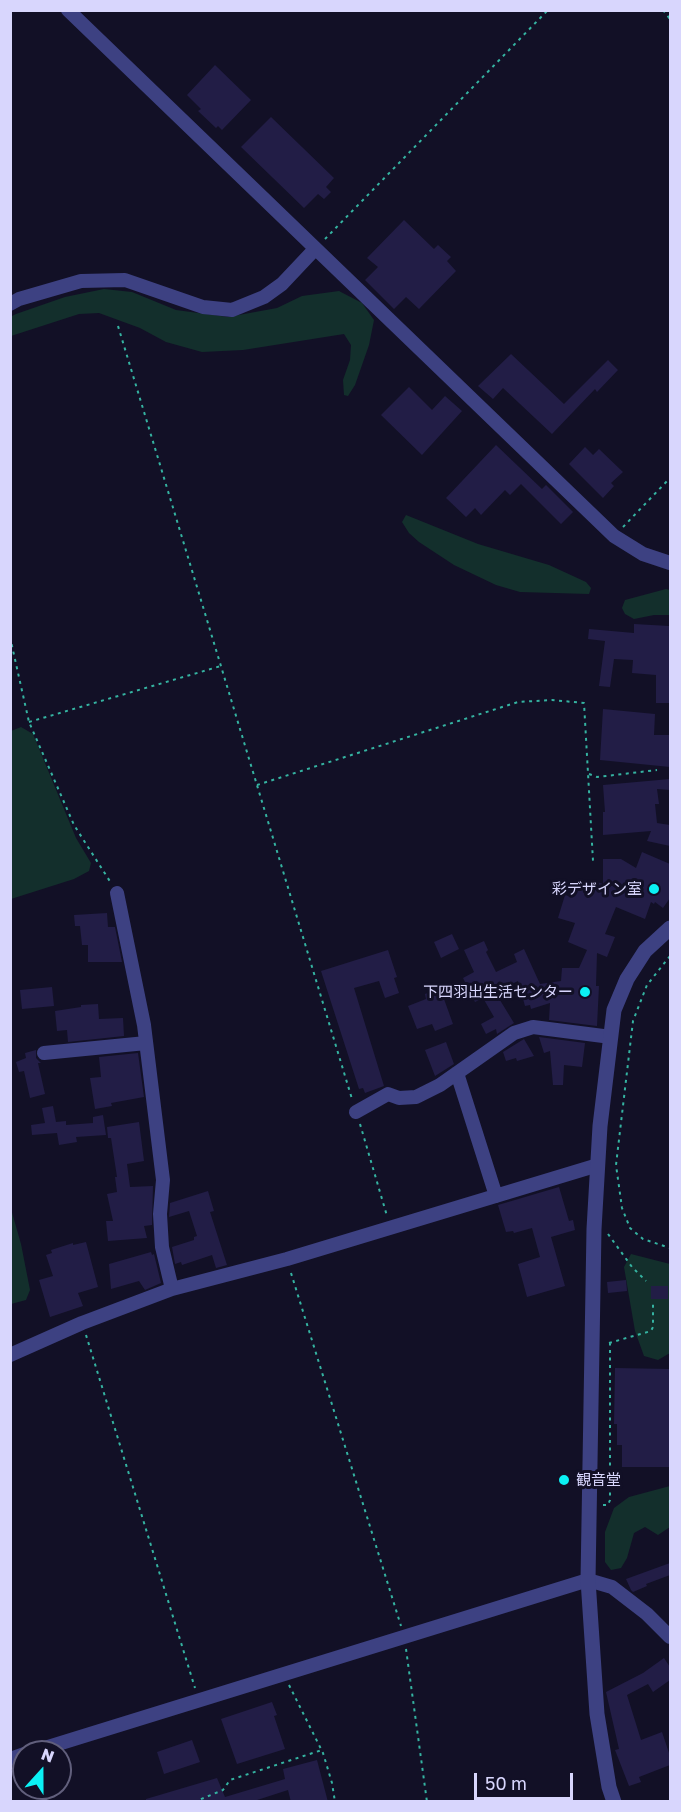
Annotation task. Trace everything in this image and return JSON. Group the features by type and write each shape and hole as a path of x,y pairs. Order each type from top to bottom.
{"street":[{"path":"68,10 615,536 643,554 670,563"},
{"path":"10,304 19,299 81,281 125,280 203,307 232,310 264,297 282,284 315,249"},
{"path":"117,893 146,1043 163,1180 160,1214 162,1247 172,1289"},
{"path":"614,1802 609,1787 597,1714 588,1580 594,1219 602,1099 614,1010 627,979 645,951 670,928"},
{"path":"356,1112 388,1094 399,1098 416,1097 440,1085 514,1033 533,1027 611,1037"},
{"path":"44,1053 146,1043"},
{"path":"458,1073 496,1196"},
{"path":"10,1355 82,1323 172,1289 287,1259 598,1165"},
{"path":"70,1740 588,1580 612,1587 647,1614 670,1636"}],"path":[{"path":"315,249 548,10"},
{"path":"663,10 670,19"},
{"path":"118,326 391,1227"},
{"path":"615,536 670,478"},
{"path":"10,637 29,722 74,825 117,893"},
{"path":"29,722 220,666"},
{"path":"256,785 518,702 552,700 584,703 593,861"},
{"path":"588,773 597,777 657,770"},
{"path":"670,956 647,985 633,1021 616,1165 622,1208 630,1228 643,1239 670,1248"},
{"path":"594,1219 646,1281"},
{"path":"287,1259 404,1638 427,1802"},
{"path":"591,1349 651,1331 653,1302"},
{"path":"82,1323 198,1700"},
{"path":"589,1505 608,1505 610,1500 610,1343"},
{"path":"284,1675 322,1750 332,1783 334,1802"},
{"path":"194,1802 223,1790 230,1779 322,1750"}],"green space":[{"path":"104,289 132,292 176,310 228,317 277,308 302,296 339,291 362,303 374,320 369,345 355,385 348,396 344,395 343,380 350,360 351,345 344,334 243,350 202,352 166,342 140,328 99,313 79,314 11,336 10,317 65,297"},
{"path":"406,515 478,544 549,565 586,582 591,588 589,594 520,592 496,585 454,565 419,542 402,522"},
{"path":"666,589 670,590 670,615 634,619 625,614 622,608 625,600"},
{"path":"21,727 33,734 76,838 91,863 89,871 74,879 11,899 11,731"},
{"path":"11,1209 30,1290 26,1300 11,1304"},
{"path":"631,1254 670,1264 670,1353 658,1360 644,1356 635,1331 624,1267"},
{"path":"670,1486 670,1527 658,1535 645,1527 634,1533 627,1558 621,1568 611,1570 605,1562 605,1532 614,1508 629,1497"}],"building":[{"path":"215,65 251,100 222,130 218,126 216,128 198,111 201,109 187,95"},
{"path":"271,117 334,178 326,187 331,192 324,199 318,194 304,208 241,147"},
{"path":"404,220 434,249 438,245 451,257 447,261 456,271 419,309 406,297 394,309 365,280 378,267 367,258"},
{"path":"511,354 564,404 608,360 618,370 597,392 595,389 552,434 503,388 493,399 478,386"},
{"path":"409,387 432,410 445,396 462,411 422,455 381,415"},
{"path":"496,445 542,489 546,485 573,512 561,524 521,484 510,495 505,490 481,515 475,508 466,517 446,498"},
{"path":"585,447 593,455 599,449 623,472 611,483 614,486 603,498 569,464"},
{"path":"634,624 669,626 670,703 656,703 656,675 632,673 633,660 614,659 610,687 599,686 605,641 588,639 589,629 634,633"},
{"path":"603,709 655,714 654,735 670,735 670,767 600,760"},
{"path":"670,779 670,790 657,789 659,804 655,804 657,823 670,825 670,846 647,841 651,831 603,835 603,812 605,812 603,785"},
{"path":"642,852 670,864 670,898 663,908 651,902 645,919 616,907 605,934 615,937 607,957 597,953 596,986 599,986 597,1026 549,1020 550,1003 531,1009 530,1005 525,1006 518,981 495,992 514,1023 497,1034 496,1029 486,1034 481,1024 494,1017 483,998 475,1002 463,978 474,972 464,950 484,941 488,950 486,952 496,972 517,962 514,954 524,949 540,984 561,981 562,968 579,968 587,950 568,942 575,923 558,918 565,895 569,896 573,885 585,890 588,883 593,885 594,881 603,884 603,859 621,859 636,868"},
{"path":"107,913 108,927 115,927 122,962 88,962 88,945 82,945 80,926 75,926 74,915"},
{"path":"452,934 459,949 441,958 434,942"},
{"path":"388,950 397,977 394,978 399,993 385,998 379,981 354,988 384,1086 365,1093 363,1088 359,1089 321,971"},
{"path":"52,987 54,1006 22,1009 20,990"},
{"path":"440,988 453,1024 435,1031 432,1024 417,1029 408,1006 426,999 425,994"},
{"path":"98,1004 99,1019 123,1018 124,1036 68,1042 67,1030 57,1031 55,1011"},
{"path":"539,1037 585,1043 582,1067 564,1065 563,1085 553,1085 550,1051 544,1053"},
{"path":"524,1039 534,1056 517,1061 516,1058 506,1061 503,1052"},
{"path":"446,1042 454,1064 435,1076 425,1050"},
{"path":"36,1050 36,1058 41,1063 38,1063 45,1094 30,1098 24,1071 19,1072 16,1062 26,1058 25,1053"},
{"path":"138,1053 144,1097 111,1103 112,1106 95,1109 90,1078 101,1077 99,1057"},
{"path":"53,1106 56,1122 66,1121 66,1125 93,1123 93,1117 103,1115 106,1135 76,1137 77,1142 59,1145 57,1133 32,1135 31,1125 45,1123 42,1108"},
{"path":"139,1122 144,1161 127,1164 130,1187 153,1186 152,1225 144,1226 147,1238 108,1241 106,1221 113,1221 107,1194 117,1192 115,1177 117,1177 107,1127"},
{"path":"559,1187 569,1221 573,1220 575,1230 551,1237 565,1286 527,1297 518,1264 540,1257 532,1228 514,1233 513,1231 506,1232 498,1205"},
{"path":"208,1191 214,1211 210,1212 227,1265 216,1268 212,1255 182,1265 181,1262 175,1264 172,1247 194,1240 197,1236 189,1211 169,1217 170,1203"},
{"path":"86,1242 98,1287 78,1293 83,1306 50,1317 39,1280 53,1276 46,1255 52,1253 51,1250 73,1243 73,1245"},
{"path":"151,1252 152,1255 154,1254 161,1283 145,1290 139,1281 111,1289 109,1264"},
{"path":"626,1280 627,1291 608,1293 607,1282"},
{"path":"651,1286 668,1286 668,1299 651,1299"},
{"path":"615,1368 670,1369 669,1467 622,1467 622,1445 617,1445 617,1424 614,1424"},
{"path":"670,1563 670,1575 646,1584 647,1586 633,1592 631,1590 626,1579"},
{"path":"664,1658 670,1667 670,1680 653,1692 648,1684 627,1695 641,1740 662,1732 670,1756 670,1765 639,1777 641,1782 629,1786 615,1750 619,1749 606,1692 643,1673"},
{"path":"272,1702 277,1715 274,1716 285,1749 237,1764 221,1719"},
{"path":"192,1740 200,1762 164,1774 157,1752"},
{"path":"317,1760 328,1802 291,1802 288,1790 251,1802 146,1802 146,1799 217,1778 225,1797 285,1779 283,1769"}],"place":[{"name":"彩デザイン室","path":"654,889"},
{"name":"下四羽出生活センター","path":"585,992"},
{"name":"観音堂","path":"564,1480"}]}
